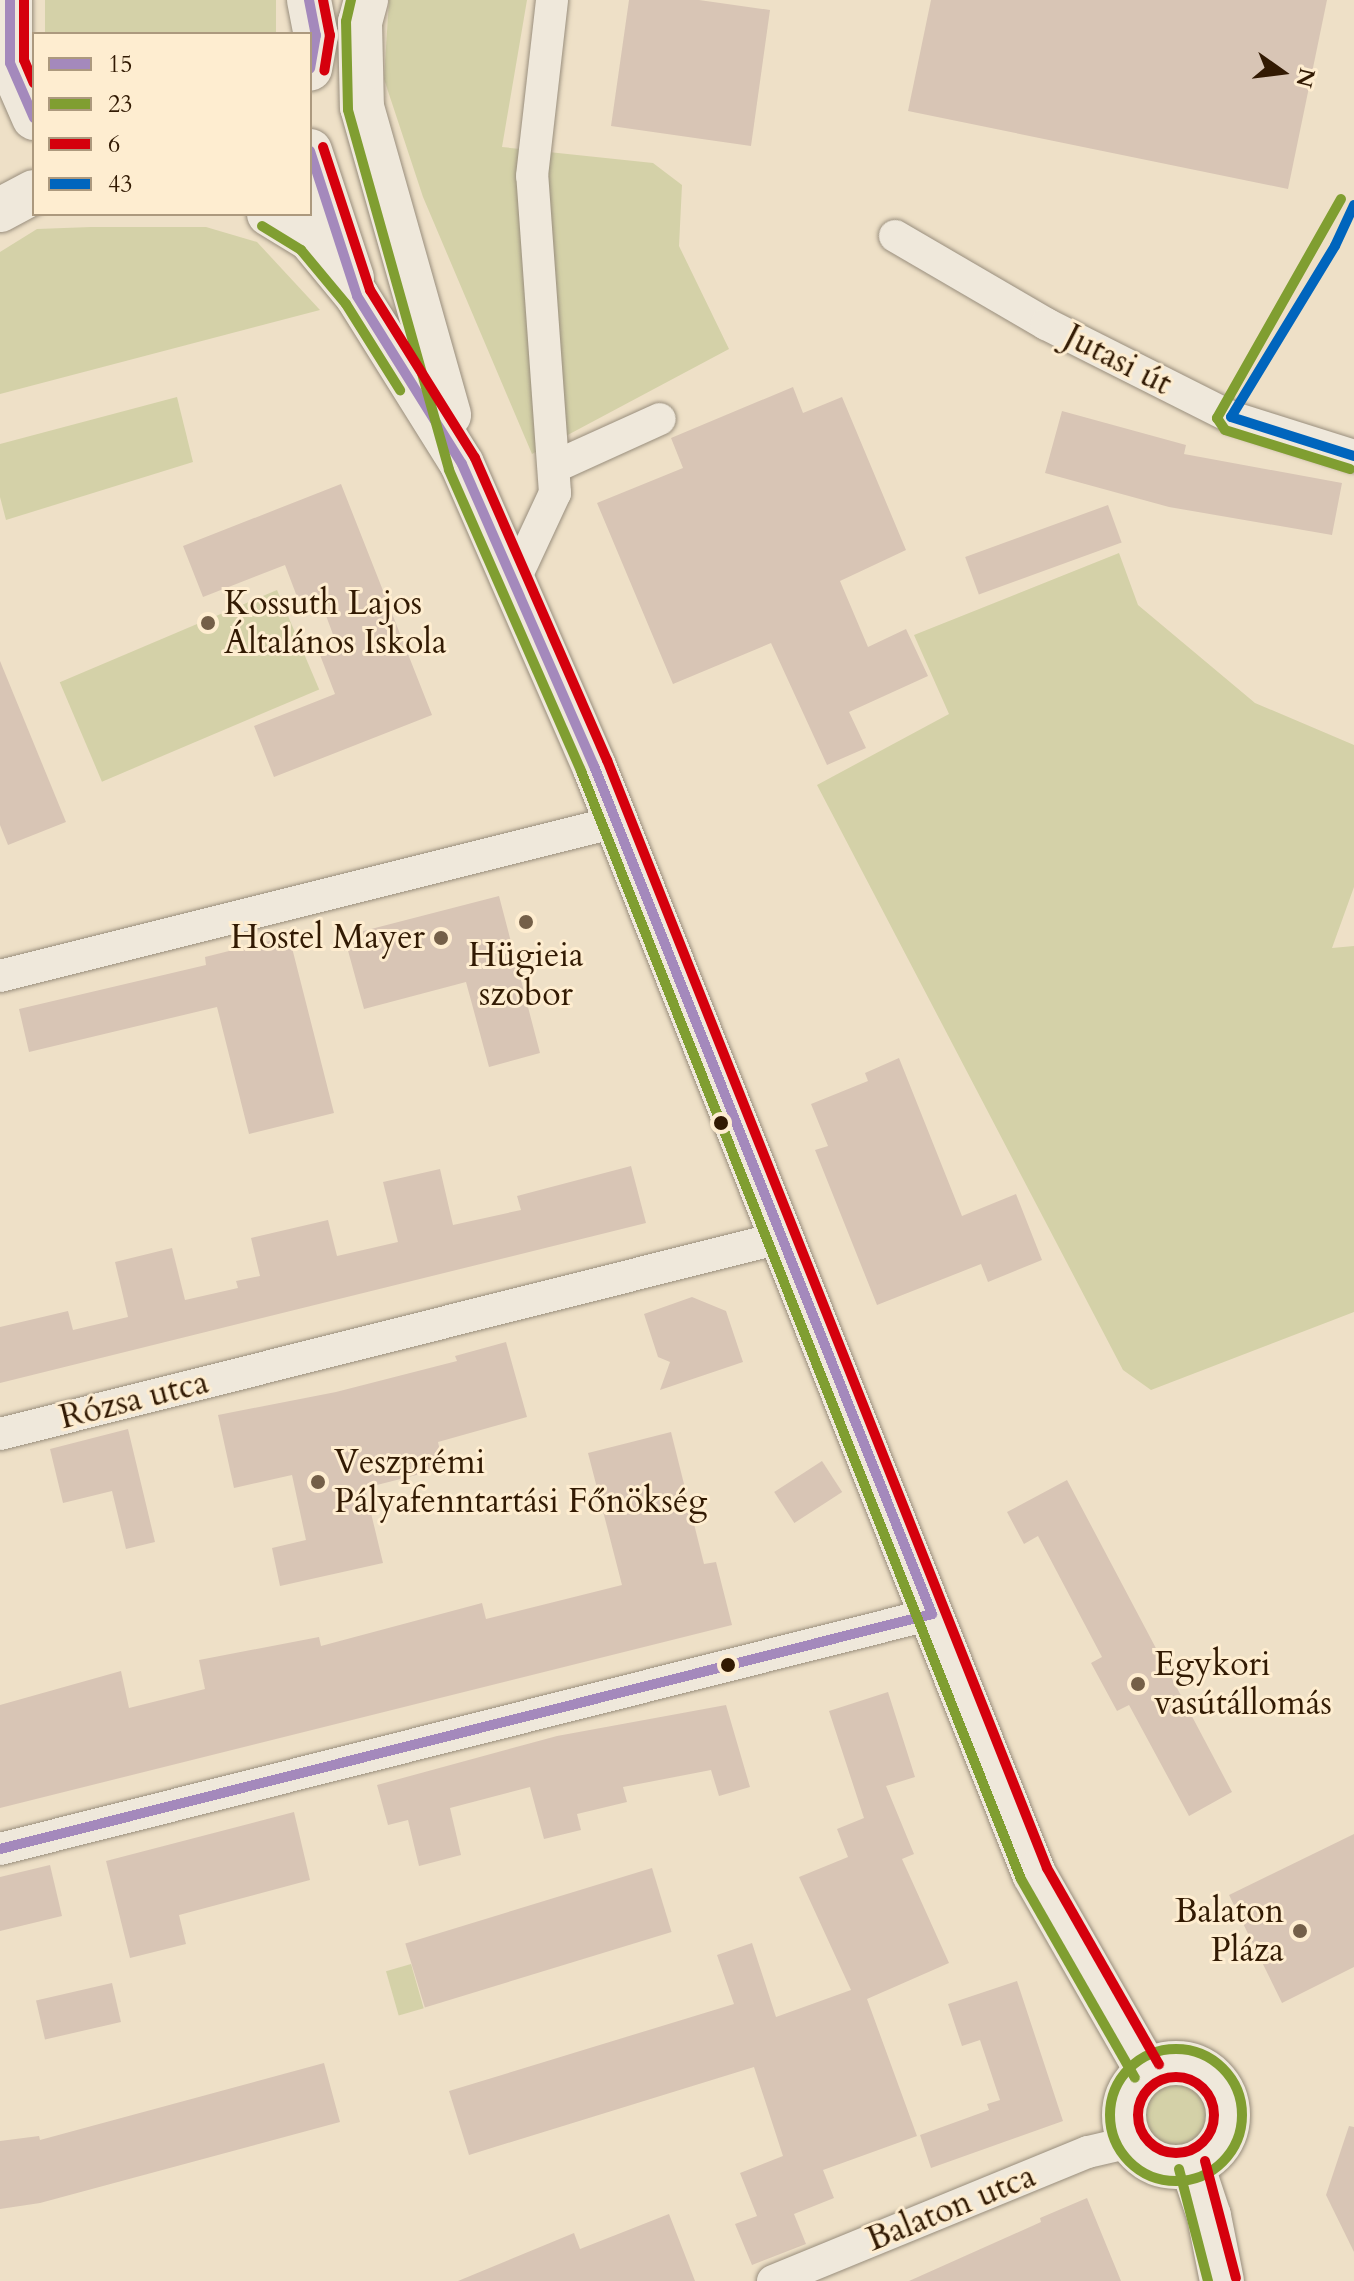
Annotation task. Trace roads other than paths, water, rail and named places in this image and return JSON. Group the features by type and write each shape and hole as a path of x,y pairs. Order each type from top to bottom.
{"main road":[{"path":"10,0 5,83 32,116"},
{"path":"309,0 316,35 312,57"},
{"path":"366,0 360,22 362,107 462,464"},
{"path":"312,157 357,296"},
{"path":"0,210 32,193"},
{"path":"272,216 310,239 357,296 462,464 616,822 1034,1874 1147,2071"},
{"path":"1167,2062 1189,2063 1209,2073 1223,2089 1229,2107 1221,2143 1192,2165 1157,2164 1131,2142 1124,2119 1127,2095 1147,2071 1167,2062"},
{"path":"1192,2165 1209,2216 1222,2281"}],"street":[{"path":"514,581 555,493 532,176 552,0"},
{"name":"Jutasi út","path":"895,236 1046,324 1231,417 1354,456"},
{"path":"554,467 660,419"},
{"path":"0,976 616,822"},
{"name":"Rózsa utca","path":"0,1434 780,1238"},
{"path":"0,1849 932,1614"},
{"name":"Balaton utca","path":"773,2281 1088,2152 1131,2142"}],"place":[{"name":"Kossuth Lajos Általános Iskola","path":"208,623"},
{"name":"Hügieia szobor","path":"526,922"},
{"name":"Hostel Mayer","path":"441,938"},
{"name":"Veszprémi Pályafenntartási Főnökség","path":"318,1482"},
{"name":"Egykori vasútállomás","path":"1138,1684"},
{"name":"Balaton Pláza","path":"1300,1931"}]}
